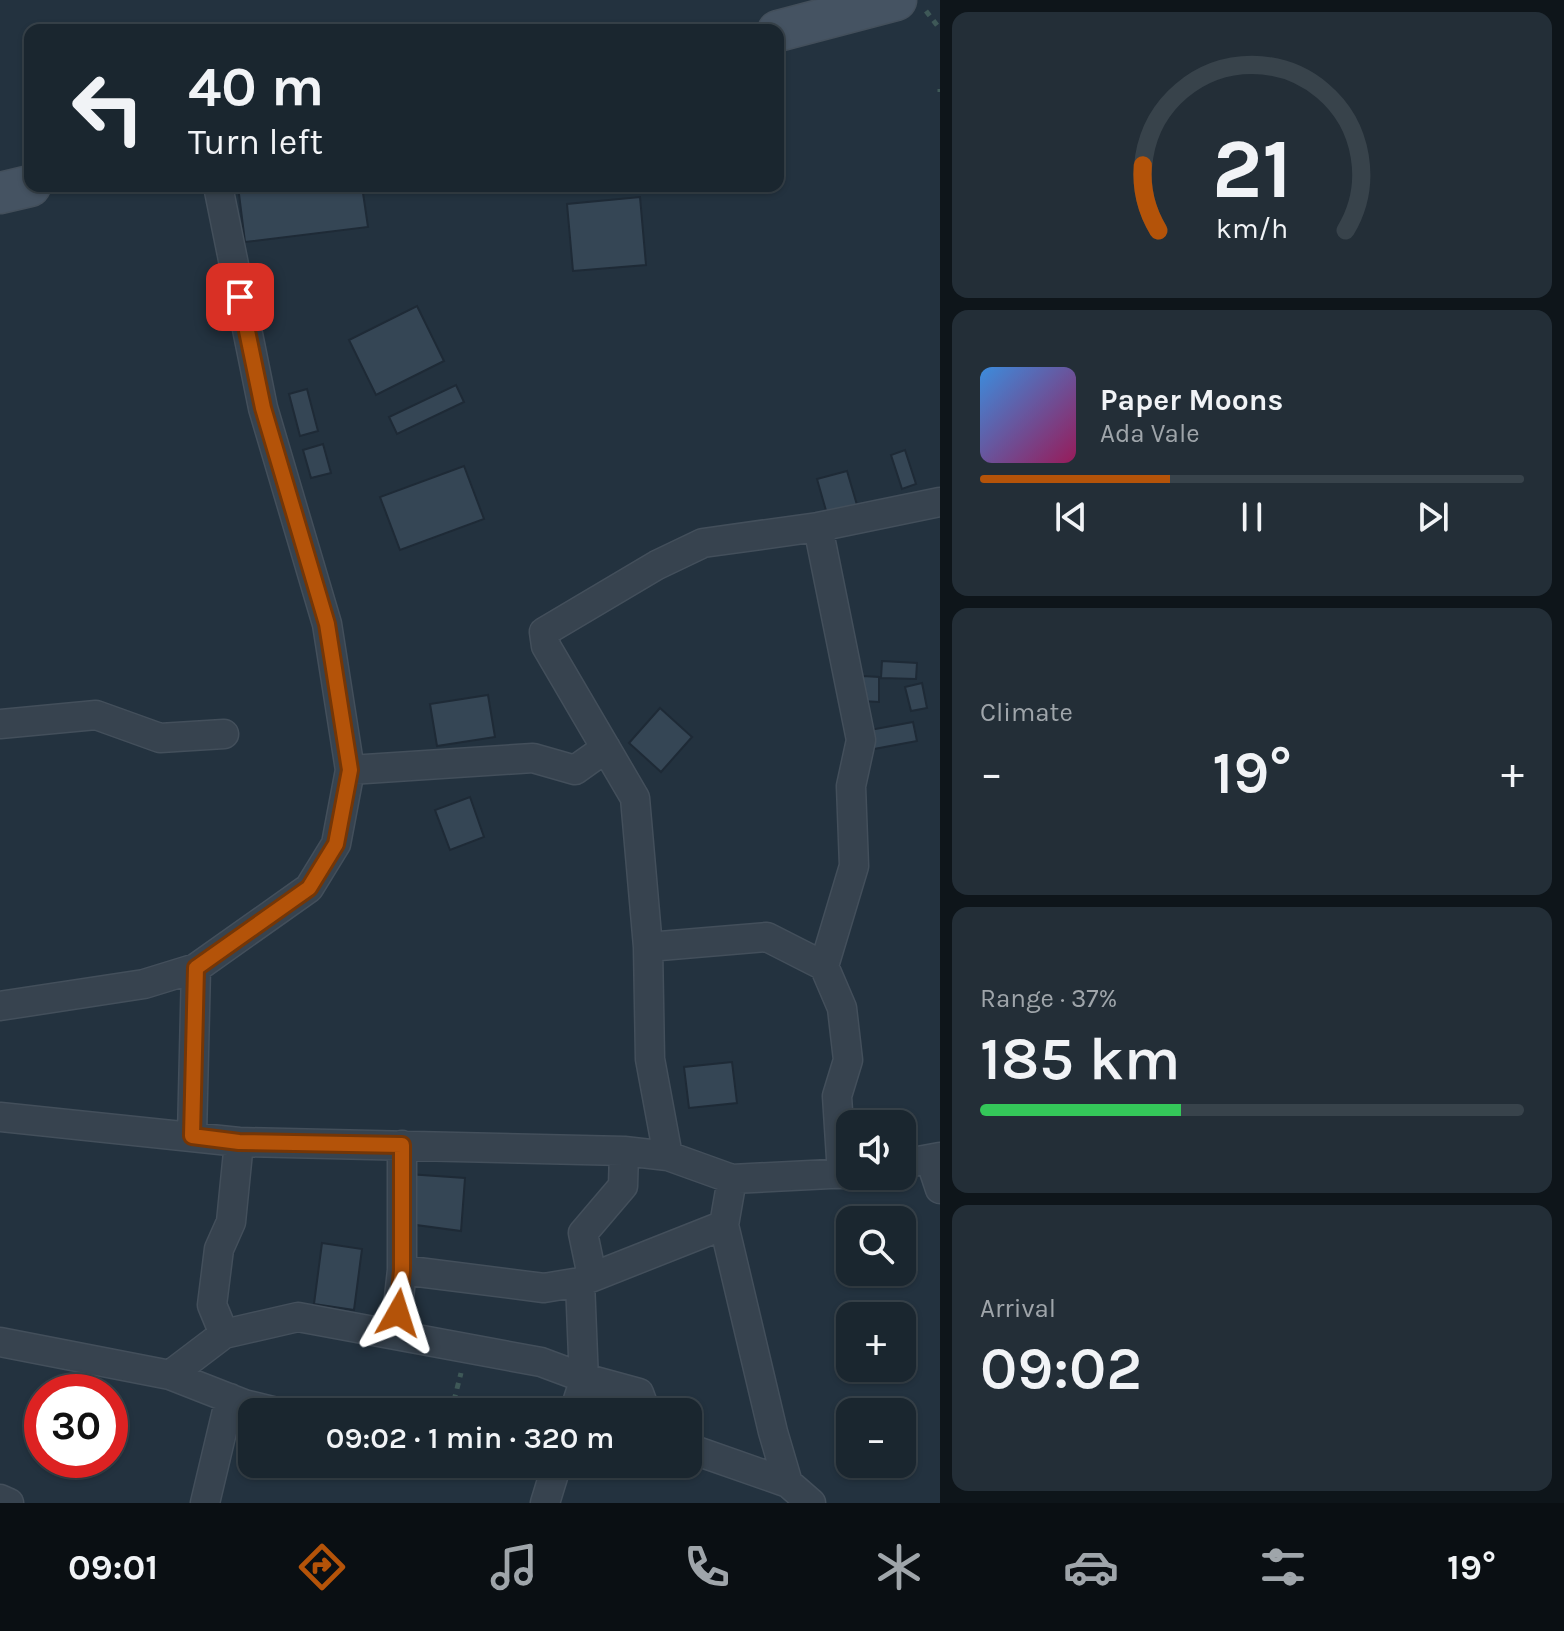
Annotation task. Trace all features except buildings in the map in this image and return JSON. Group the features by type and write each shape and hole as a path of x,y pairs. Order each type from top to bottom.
{"street":[{"path":"784,30 910,4"},
{"path":"0,193 24,187"},
{"path":"0,1006 144,984 196,968 309,888 336,844 350,770 327,624 263,408 219,192"},
{"path":"668,1156 650,1059 648,947 635,798 546,646 544,632 657,565 703,543 818,527 940,502"},
{"path":"818,527 861,740 851,786 854,866 824,966"},
{"path":"0,724 96,715 160,738 224,734"},
{"path":"350,770 533,758 575,770 606,748"},
{"path":"648,947 767,937 824,966 842,1008 848,1060 837,1096 839,1110"},
{"path":"192,1136 196,968"},
{"path":"0,1117 239,1142 624,1151 668,1156 732,1179 836,1174"},
{"path":"224,1334 212,1305 219,1249 231,1222 239,1142"},
{"path":"395,1334 402,1270 402,1145"},
{"path":"578,1398 584,1378 586,1279 583,1233 623,1186 624,1151"},
{"path":"935,1158 940,1189"},
{"path":"732,1179 724,1225 788,1483"},
{"path":"402,1270 544,1288 586,1279 724,1225"},
{"path":"170,1375 224,1334 298,1317 541,1362 639,1393 641,1398"},
{"path":"0,1342 170,1375 238,1400"},
{"path":"205,1503 230,1398"},
{"path":"702,1453 788,1483 811,1503"},
{"path":"545,1503 553,1478"},
{"path":"0,1499 9,1503"}],"path":[{"path":"910,4 940,29"}],"route":[{"path":"240,297 263,408 327,624 350,770 336,844 309,888 196,968 192,1136 239,1142 402,1145 402,1270 398,1313"}]}
